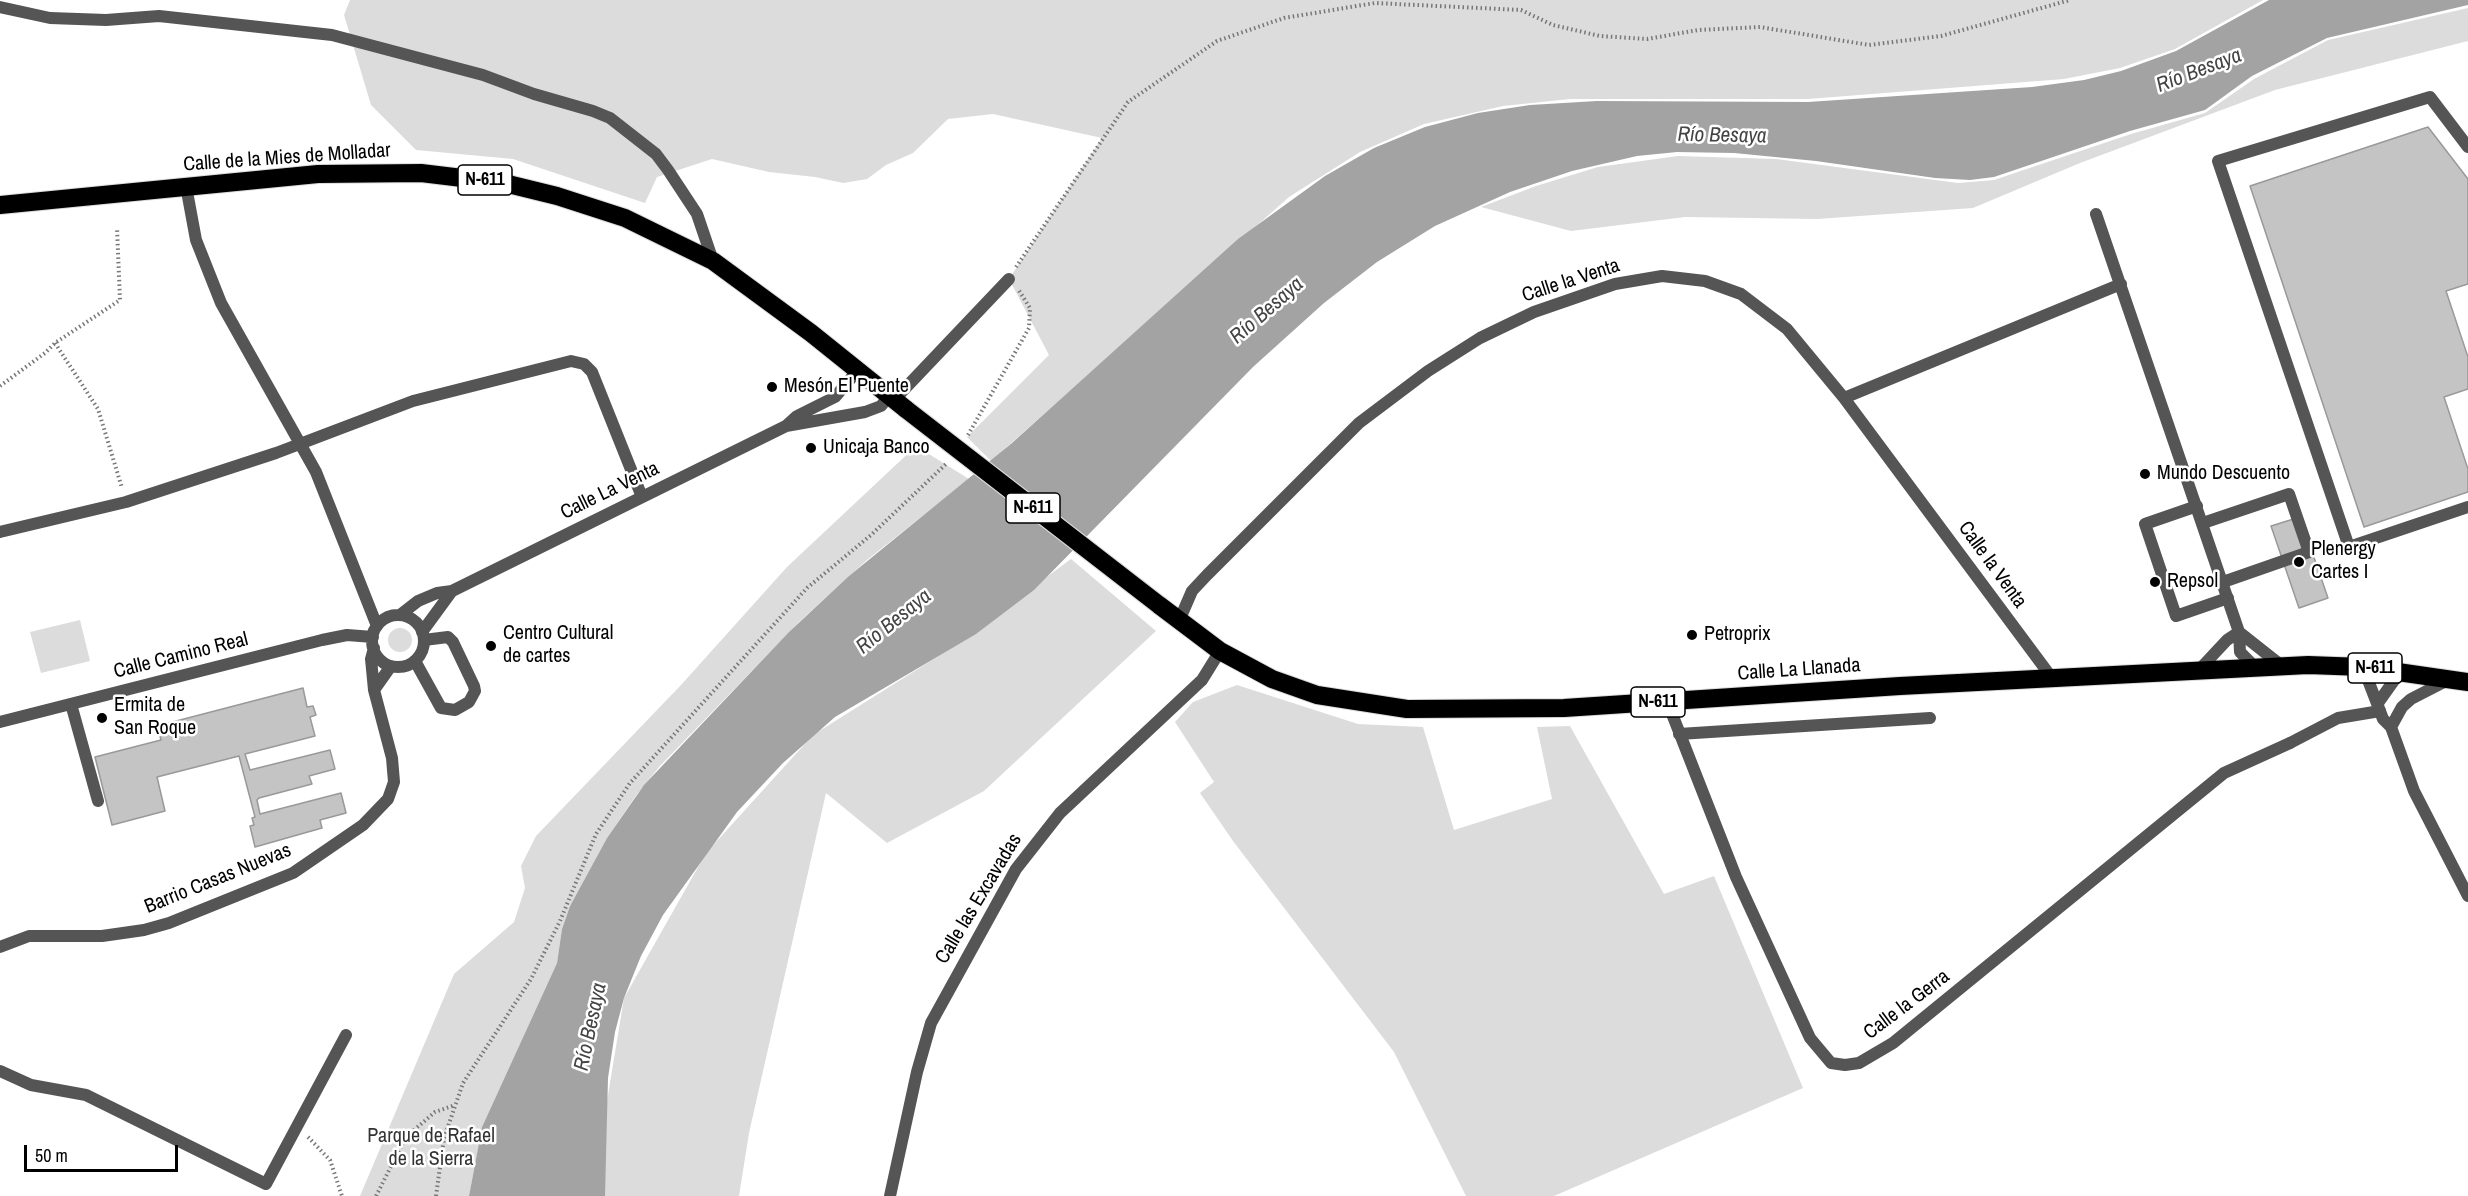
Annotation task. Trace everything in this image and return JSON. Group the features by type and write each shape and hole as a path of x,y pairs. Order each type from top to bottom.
{"highway":[{"name":"Calle de la Mies de Molladar","path":"0,205 337,173 406,173 468,177 546,193 600,209 649,229 713,261 897,402"},
{"name":"Calle La Llanada","path":"897,402 1220,651 1295,689 1347,702 1437,711 1524,710 2282,666 2363,667 2459,681"}],"street":[{"path":"0,7 50,18 106,20 159,16 332,35 483,75 534,94 593,111 610,118 656,154 697,213 713,261"},
{"path":"2468,147 2430,97 2217,161 2349,547 2468,507"},
{"path":"186,186 196,240 221,303 316,472 360,584 375,637 382,661 391,666 403,666 415,661 421,653 423,636 416,622 400,615 390,617 375,637"},
{"path":"2096,214 2223,582 2239,632 2240,652 2255,667"},
{"name":"Calle la Venta","path":"1179,621 1192,591 1199,583 1359,423 1428,371 1480,338 1534,312 1615,284 1662,276 1705,281 1741,294 1787,328 1844,398 2052,678"},
{"name":"Calle La Venta","path":"786,426 866,412 897,402 1008,279"},
{"path":"1844,398 2121,284"},
{"path":"0,532 126,502 265,457 413,401 562,362 577,361 588,366 597,382 642,497"},
{"name":"Calle La Venta","path":"400,615 414,604 437,593 452,591 786,426 797,416 834,397 858,370"},
{"path":"2203,523 2289,494 2309,552 2223,582"},
{"path":"2197,506 2145,524 2151,544 2176,616 2228,598"},
{"name":"Calle La Venta","path":"423,636 452,591"},
{"path":"2239,632 2282,666"},
{"path":"2198,671 2227,640 2239,632"},
{"name":"Calle Camino Real","path":"0,722 330,638 347,635 375,637"},
{"path":"415,661 441,708 455,710 470,702 475,688 453,642 448,637 423,636"},
{"name":"Barrio Casas Nuevas","path":"0,947 29,936 102,936 152,928 293,873 372,818 393,791 392,758 374,690 371,660 375,637"},
{"name":"Calle las Excavadas","path":"890,1196 917,1072 931,1023 1016,869 1060,813 1202,680 1220,651"},
{"path":"374,690 391,666"},
{"path":"2363,667 2379,707 2391,727 2414,791 2468,896"},
{"path":"2379,707 2400,672"},
{"path":"2391,727 2402,707 2411,699 2459,681"},
{"name":"Calle la Gerra","path":"1667,701 1736,877 1810,1038 1831,1063 1845,1065 1859,1063 1893,1043 2224,773 2338,718 2379,707"},
{"path":"71,704 98,801"},
{"path":"1679,734 1930,718"},
{"path":"0,1071 31,1085 86,1095 266,1184 346,1035"}],"path":[{"path":"967,437 1029,328 1031,313 1028,302 1008,279 1128,102 1217,41 1284,18 1375,3 1521,10 1553,25 1600,36 1647,39 1698,30 1760,27 1869,45 1941,36 2070,0"},
{"path":"0,386 55,343 120,300 117,228"},
{"path":"55,343 98,409 126,502"},
{"path":"436,1196 444,1138 463,1083 531,979 560,921 596,834 630,783 807,588 910,500 953,455"},
{"path":"376,1196 406,1137 435,1112 455,1105"},
{"path":"297,1126 330,1160 342,1196"}],"green space":[{"path":"350,0 2263,0 2175,49 2120,68 2064,79 1808,99 1570,99 1503,106 1424,124 1360,152 1289,197 991,461 967,437 1049,355 1009,279 1102,138 993,114 948,119 913,153 886,165 867,179 843,183 815,177 769,172 712,159 657,177 645,203 513,159 416,150 371,105 344,15"},
{"path":"2468,8 2468,41 2275,90 2080,163 1973,208 1817,219 1685,217 1571,231 1481,207 1536,186 1598,167 1678,156 1776,159 1958,183 1994,180 2131,134 2205,113 2254,79 2328,40"},
{"name":"Parque de Rafael de la Sierra","path":"916,446 969,479 867,560 799,622 660,766 637,794 607,838 570,906 562,929 557,963 482,1127 469,1196 360,1196 454,974 514,922 525,888 521,866 536,836 681,685 787,567"},
{"path":"1071,559 1156,631 984,791 887,843 826,793 749,1133 739,1196 604,1196 607,1101 624,998 706,853 813,735 948,650"},
{"path":"80,620 90,661 41,673 30,632"},
{"path":"400,628 405,629 411,635 411,645 405,651 400,652 395,651 389,645 388,640 389,635 395,629"},
{"path":"1237,685 1358,724 1423,727 1454,830 1552,799 1537,727 1570,726 1664,894 1714,876 1803,1088 1554,1196 1466,1196 1394,1052 1233,841 1200,793 1214,782 1175,722 1193,702"}],"water":[{"name":"Río Besaya","path":"2269,0 2468,0 2468,5 2327,38 2252,76 2205,110 2130,131 1994,177 1970,180 1935,178 1816,161 1734,153 1677,152 1637,156 1572,171 1510,192 1435,226 1377,262 1324,303 1253,367 1034,590 976,634 835,717 783,763 737,812 663,915 641,956 624,998 615,1032 608,1078 605,1196 469,1196 482,1127 557,963 562,929 570,906 607,838 644,785 789,632 849,576 1012,443 1238,239 1325,176 1374,148 1425,127 1478,113 1530,105 1597,101 1808,102 2032,87 2084,80 2121,71 2176,51"}],"building":[{"path":"2428,127 2468,179 2468,284 2446,291 2468,357 2468,389 2444,397 2468,469 2468,492 2364,527 2250,186"},
{"name":"Plenergy Cartes I","path":"2300,517 2328,598 2299,608 2271,526"},
{"path":"303,688 307,707 313,706 316,715 310,717 315,736 245,754 250,770 330,750 335,769 309,776 312,784 259,798 257,800 260,814 341,793 346,813 320,820 322,828 255,847 250,826 254,825 252,818 255,817 239,756 157,777 165,811 112,825 95,757 161,740 157,726"}],"place":[{"name":"Mesón El Puente","path":"772,387"},
{"name":"Unicaja Banco","path":"811,448"},
{"name":"Mundo Descuento","path":"2145,474"},
{"name":"Plenergy Cartes I","path":"2299,562"},
{"name":"Repsol","path":"2155,582"},
{"name":"Petroprix","path":"1692,635"},
{"name":"Centro Cultural de cartes","path":"491,646"},
{"name":"Ermita de San Roque","path":"102,718"}]}
